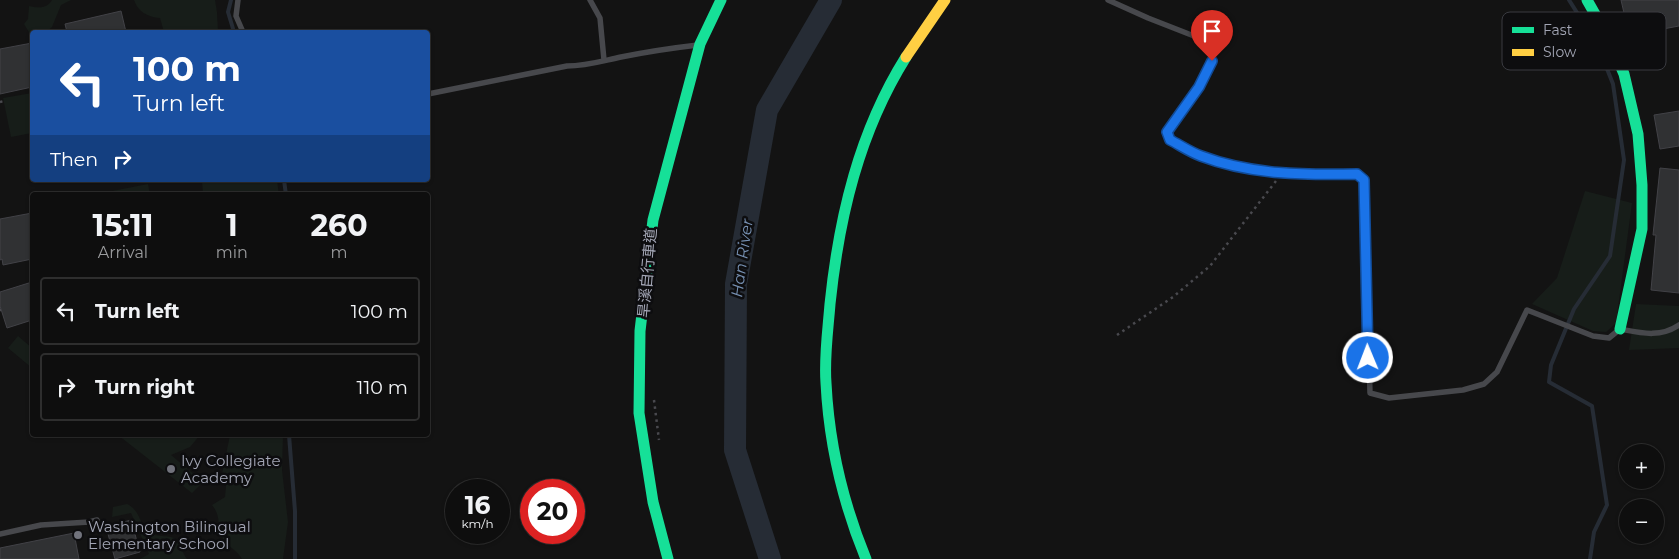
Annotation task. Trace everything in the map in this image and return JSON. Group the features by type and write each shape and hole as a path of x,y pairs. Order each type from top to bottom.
{"street":[{"path":"668,559 653,502 639,414 640,331 653,220 700,44 721,0"},
{"path":"866,559 854,532 843,491 831,430 826,389 826,345 837,246 859,159 879,107 902,62 945,0"},
{"path":"1587,0 1594,12"},
{"path":"1620,329 1642,229 1642,185 1638,134 1622,70"}],"lane":[{"path":"238,0 236,16 242,30"},
{"path":"590,0 600,18 604,60"},
{"path":"1108,0 1217,45 1212,61 1199,87 1167,132 1170,140 1210,158 1236,166 1281,174 1357,174 1364,180 1370,393 1389,398 1463,390 1484,384 1497,372 1527,310 1593,336 1609,338 1620,329 1650,335 1670,331 1679,325"},
{"path":"430,94 567,66 585,66 604,60 659,49 700,44"},
{"path":"0,534 41,526 97,520"}],"path":[{"path":"1117,335 1174,297 1210,266 1281,174"},
{"path":"654,396 659,443"}],"shaded area":[{"path":"52,0 71,0 61,5 52,27 48,30 30,30 30,34 24,24 28,19 29,6 39,7 50,3"},
{"path":"134,0 215,0 218,30 163,30 160,18 144,13 138,8"},
{"path":"30,93 30,133 11,137 3,98"},
{"path":"202,182 277,182 279,192 203,192"},
{"path":"148,184 149,192 107,192"},
{"path":"1585,191 1632,203 1616,323 1606,332 1593,331 1532,304 1557,278"},
{"path":"1636,304 1679,306 1679,348 1629,350"},
{"path":"18,336 30,346 30,366 8,348"},
{"path":"121,437 198,437 190,447 171,455 203,482 192,493"},
{"path":"230,437 283,437 282,470 288,522 283,559 242,559 225,542 221,535 218,516 212,505 225,497 226,486 222,474"},
{"path":"127,504 137,513 148,532 172,537 178,541 187,559 140,559 149,554 131,513 112,517 113,507"}],"building":[{"path":"1621,0 1679,0 1679,26 1666,28 1666,12 1624,12"},
{"path":"121,11 126,30 66,30 65,24"},
{"path":"30,43 30,87 0,94 0,49"},
{"path":"1679,111 1679,146 1660,149 1654,115"},
{"path":"1660,168 1679,170 1679,293 1651,290 1656,235 1653,235"},
{"path":"30,213 30,259 3,265 2,259 0,260 0,219"},
{"path":"30,283 30,321 7,328 0,306 0,292"},
{"path":"131,520 140,552 115,559 106,527"},
{"path":"74,533 79,559 0,559 0,548"}],"waterway":[{"path":"231,0 228,12 233,30"},
{"name":"Han River","path":"770,559 735,450 736,284 767,110 831,0"},
{"path":"1569,0 1577,12"},
{"path":"1590,559 1594,532 1607,505 1592,406 1549,382 1551,365 1574,309 1610,256 1624,160 1613,84 1607,70"},
{"path":"284,182 286,192"},
{"path":"289,437 295,511 295,559"}],"traffic: fast":[{"path":"668,559 653,502 639,413 640,331 653,220 700,44 721,0"},
{"path":"1587,0 1594,12"},
{"path":"866,559 850,516 834,450 826,383 826,344 839,239 854,176 876,115 906,57"},
{"path":"1620,329 1642,229 1642,185 1638,134 1622,70"}],"traffic: slow":[{"path":"906,57 945,0"}],"place":[{"name":"Ivy Collegiate Academy","path":"171,469"},
{"name":"Washington Bilingual Elementary School","path":"78,535"}],"route":[{"path":"1212,61 1199,87 1167,132 1170,140 1201,156 1236,166 1281,174 1357,174 1364,180 1368,358"}]}
